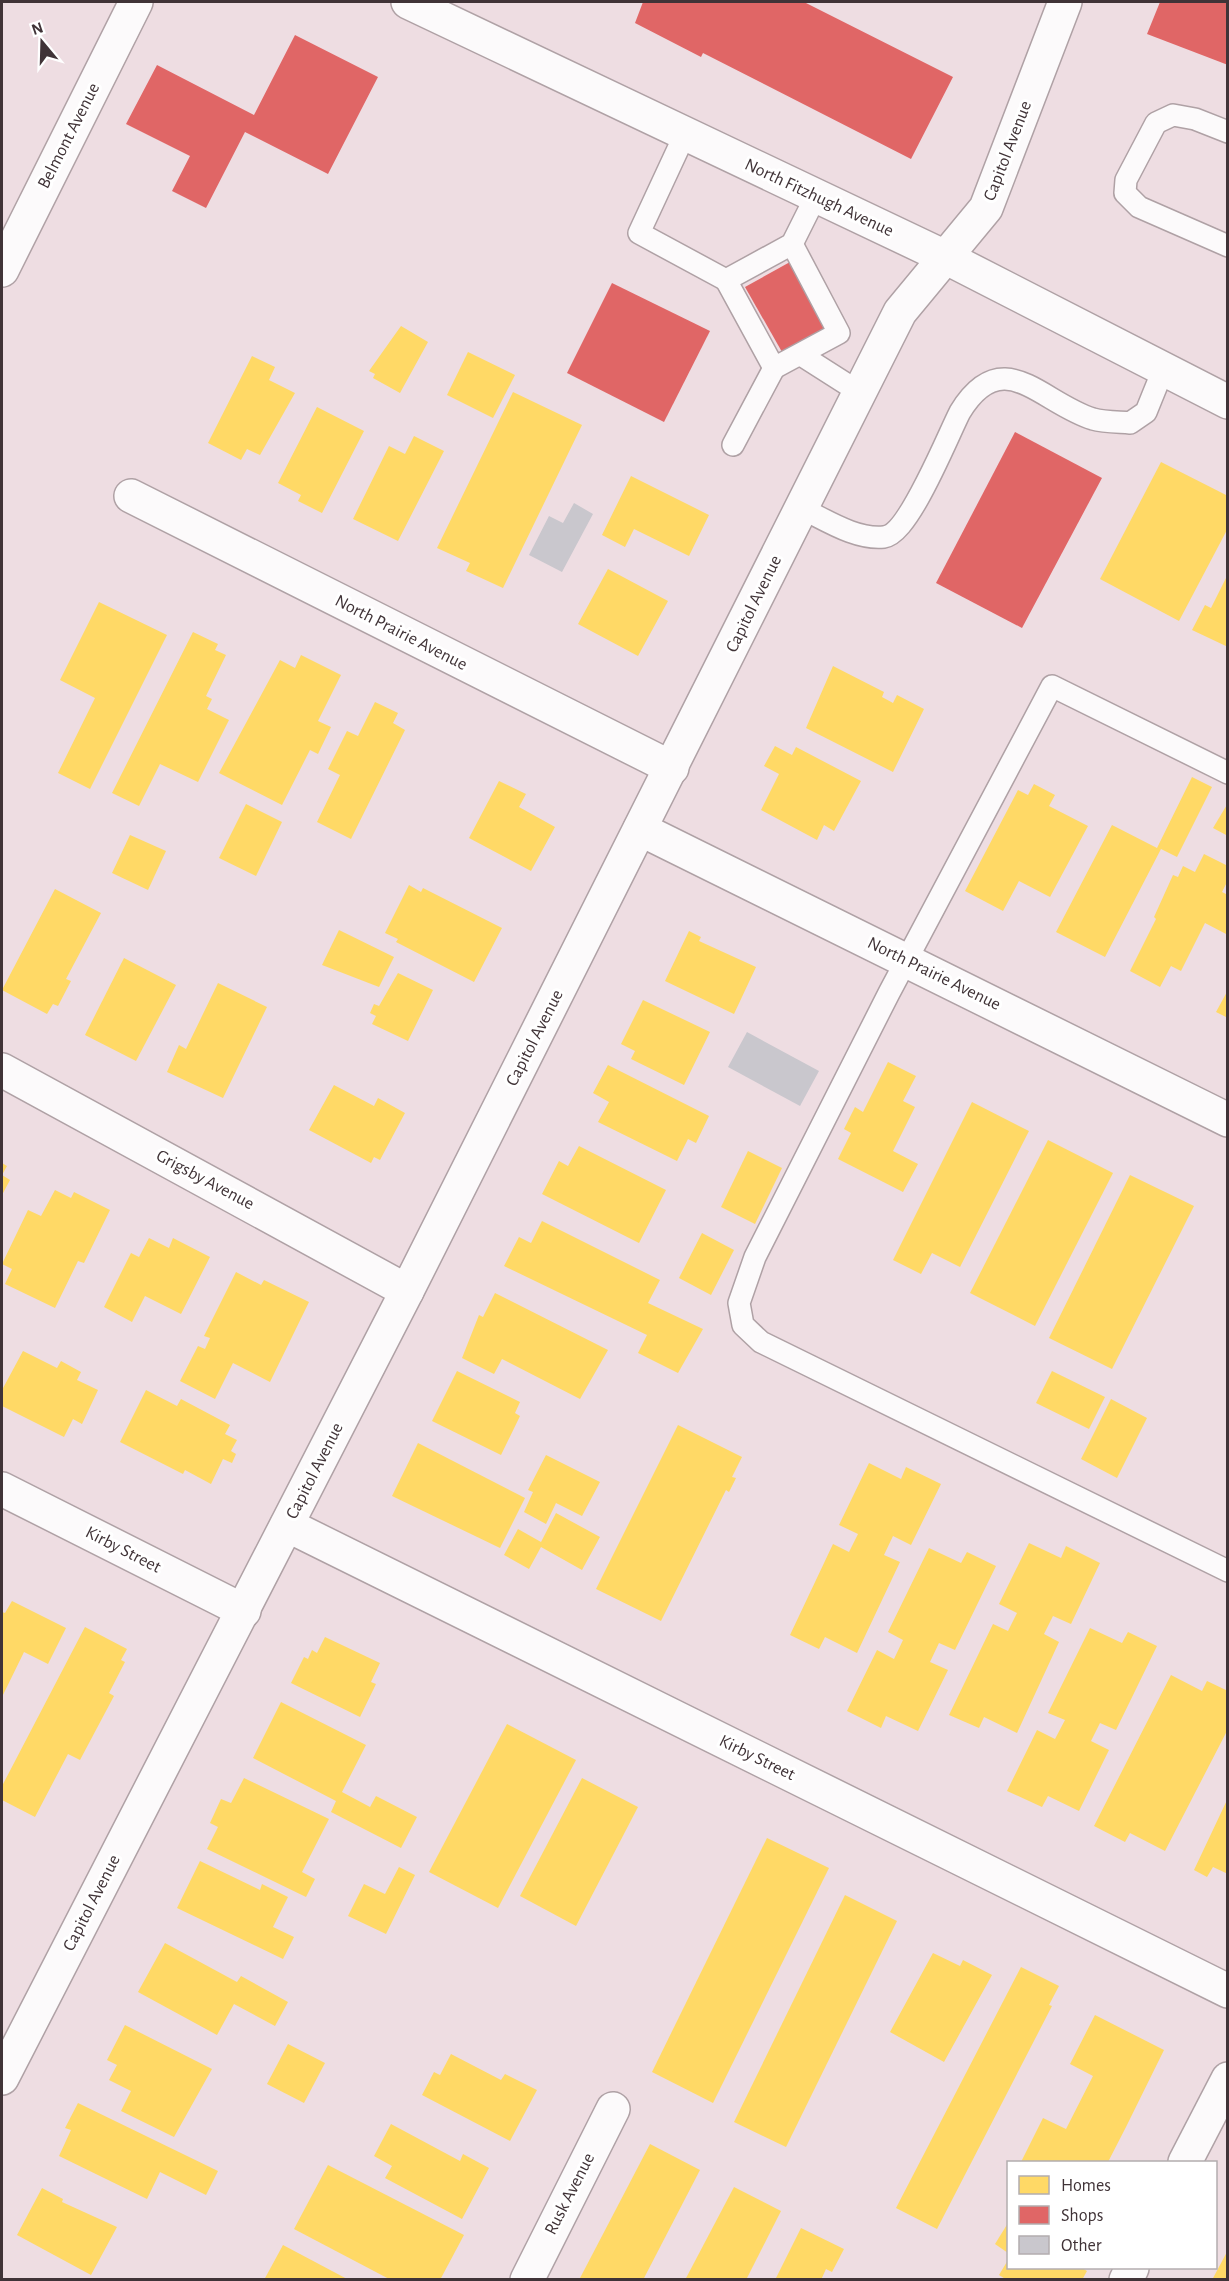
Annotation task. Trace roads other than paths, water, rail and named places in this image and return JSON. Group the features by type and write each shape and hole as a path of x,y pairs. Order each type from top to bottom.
{"street":[{"name":"Belmont Avenue","path":"2,270 136,2"},
{"name":"North Fitzhugh Avenue","path":"408,2 947,258 1227,402"},
{"name":"Capitol Avenue","path":"2,2078 408,1291 900,312 947,258 986,208 1065,2"},
{"name":"North Prairie Avenue","path":"131,496 672,768"},
{"name":"North Prairie Avenue","path":"640,829 1227,1120"},
{"name":"Grigsby Avenue","path":"2,1070 408,1291"},
{"name":"Kirby Street","path":"2,1489 244,1611"},
{"name":"Kirby Street","path":"287,1525 1227,1991"},
{"path":"1186,2161 1227,2079"},
{"name":"Rusk Avenue","path":"527,2280 613,2109"}],"lane":[{"path":"1227,132 1195,119 1173,115 1156,123 1126,180 1125,193 1138,207 1227,246"},
{"path":"685,134 639,233 726,280 774,368"},
{"path":"726,280 792,244 816,196"},
{"path":"733,446 774,368 839,333 792,244"},
{"path":"801,355 859,392"},
{"path":"801,508 854,532 884,537 893,534 909,514 960,412 970,396 984,383 997,378 1018,380 1093,419 1130,423 1146,412 1163,370"},
{"path":"1227,773 1052,686 907,960 755,1257 740,1303 743,1325 761,1342 1227,1571"}]}
